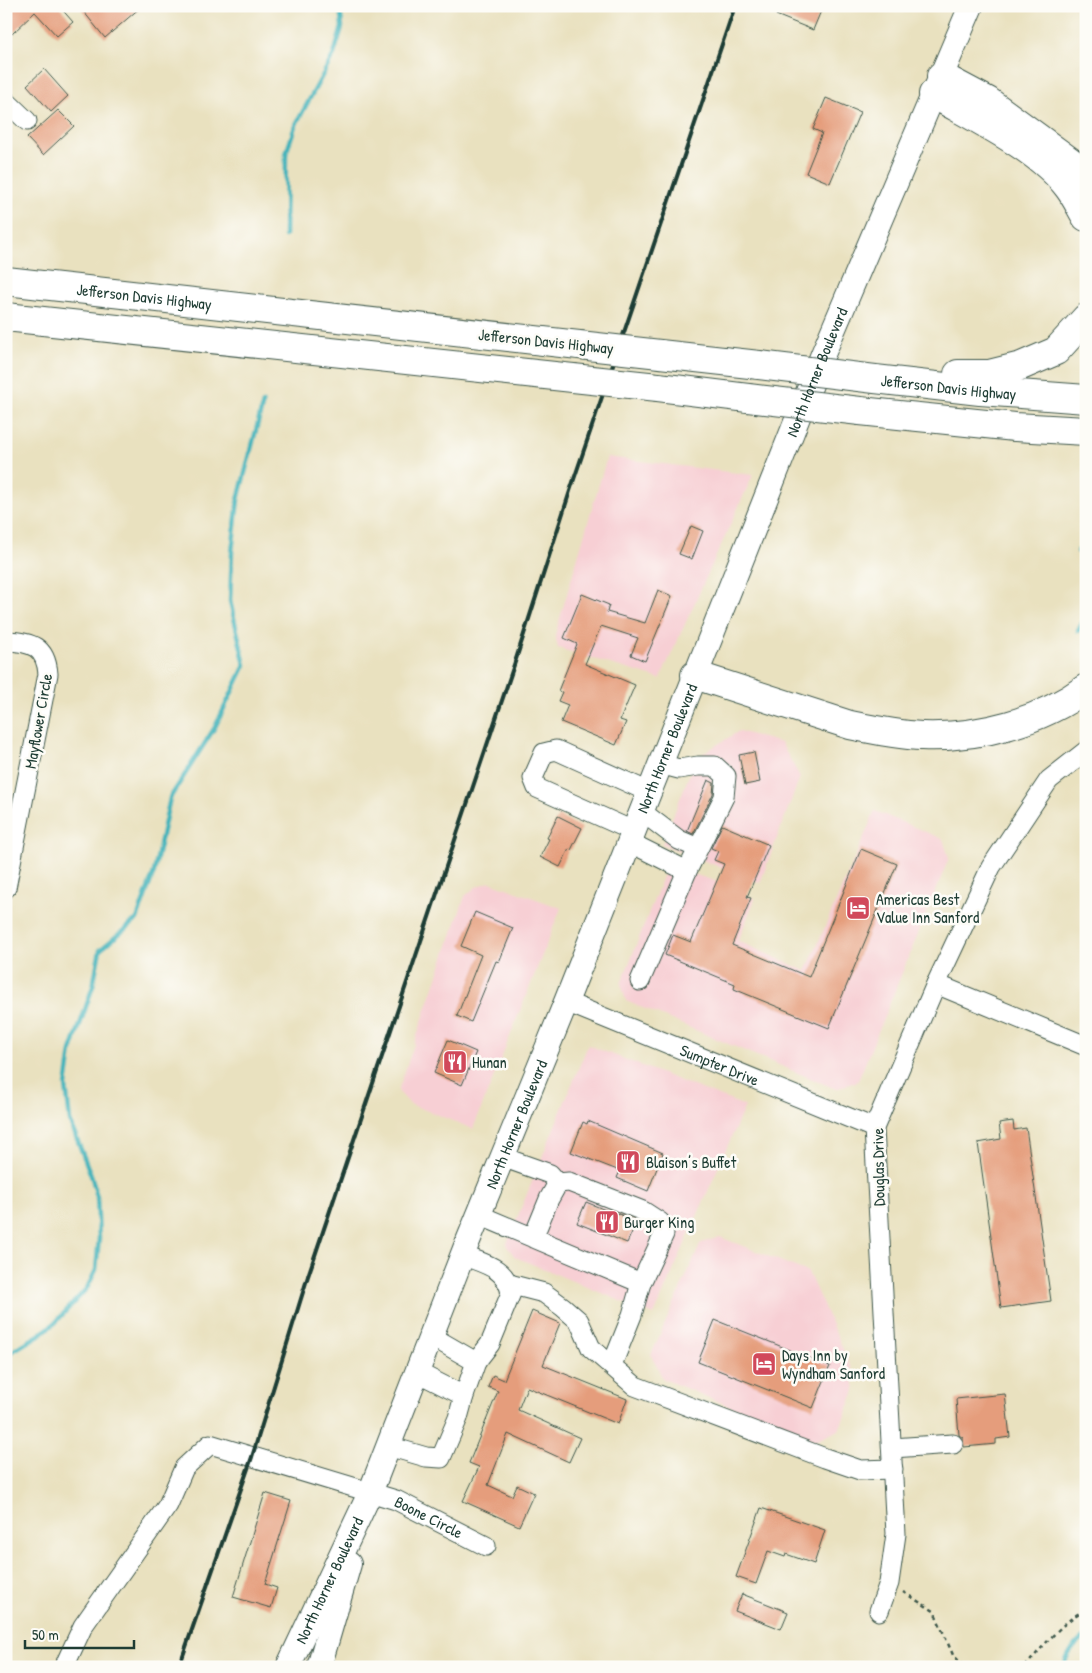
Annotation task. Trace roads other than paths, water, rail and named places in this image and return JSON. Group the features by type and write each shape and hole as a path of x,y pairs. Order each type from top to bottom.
{"highway":[{"path":"937,85 988,102 1086,173"},
{"path":"937,85 1043,162 1068,187 1086,217"},
{"name":"Jefferson Davis Highway","path":"6,281 759,364 875,379 1086,399"},
{"name":"Jefferson Davis Highway","path":"6,317 658,387 860,411 1015,427 1086,431"},
{"path":"933,385 958,374 989,374 1021,366 1056,351 1086,318"},
{"path":"950,420 1012,440 1069,443 1086,446"},
{"path":"695,675 850,725 921,736 972,733 1015,724 1060,704 1086,688"}],"main road":[{"name":"North Horner Boulevard","path":"288,1667 370,1493 462,1255 566,1002 823,354 971,6"},
{"name":"North Horner Boulevard","path":"319,1667 370,1493"}],"street":[{"path":"6,101 27,121"},
{"name":"Mayflower Circle","path":"6,641 27,642 40,650 45,657 48,674 6,888"},
{"path":"688,871 638,819 556,750 544,753 533,778 537,788 638,819 698,848"},
{"name":"Douglas Drive","path":"879,1611 889,1583 896,1534 874,1128 936,984 991,867 1049,780 1086,751"},
{"path":"640,981 698,848 724,797 726,776 714,766 679,769 660,764"},
{"path":"936,984 1086,1046"},
{"name":"Sumpter Drive","path":"566,1002 874,1128"},
{"path":"502,1157 550,1174 558,1184"},
{"path":"558,1184 569,1182 643,1211 660,1222 664,1234 642,1283 632,1315 612,1365"},
{"path":"533,1238 558,1184"},
{"path":"479,1215 642,1283"},
{"path":"388,1446 426,1457 442,1458 458,1418 476,1362 490,1344 511,1293 509,1284 499,1270 462,1255"},
{"path":"509,1284 544,1293 563,1307 578,1321 591,1348 635,1386 798,1449 860,1470 893,1469"},
{"path":"431,1336 476,1362"},
{"path":"417,1372 464,1396"},
{"name":"Boone Circle","path":"64,1667 83,1626 168,1505 184,1468 210,1444 396,1500 486,1546"},
{"path":"892,1448 953,1444"}],"waterway":[{"path":"285,236 286,154 295,126 334,54 342,27 340,6"},
{"path":"6,1355 55,1323 87,1288 96,1270 99,1238 97,1197 92,1178 70,1121 66,1086 71,1051 93,986 100,950 137,919 154,872 170,798 215,727 245,665 230,601 232,552 238,500 263,403"},
{"path":"1078,551 1086,558"},
{"path":"1078,631 1086,616"},
{"path":"1064,1667 1072,1649 1086,1636"}],"railway":[{"path":"179,1667 252,1457 308,1276 517,656 570,491 735,6"}],"place":[{"name":"Americas Best Value Inn Sanford","path":"858,908"},
{"name":"Hunan","path":"455,1062"},
{"name":"Blaison’s Buffet","path":"628,1162"},
{"name":"Burger King","path":"607,1222"},
{"name":"Days Inn by Wyndham Sanford","path":"764,1364"}]}
